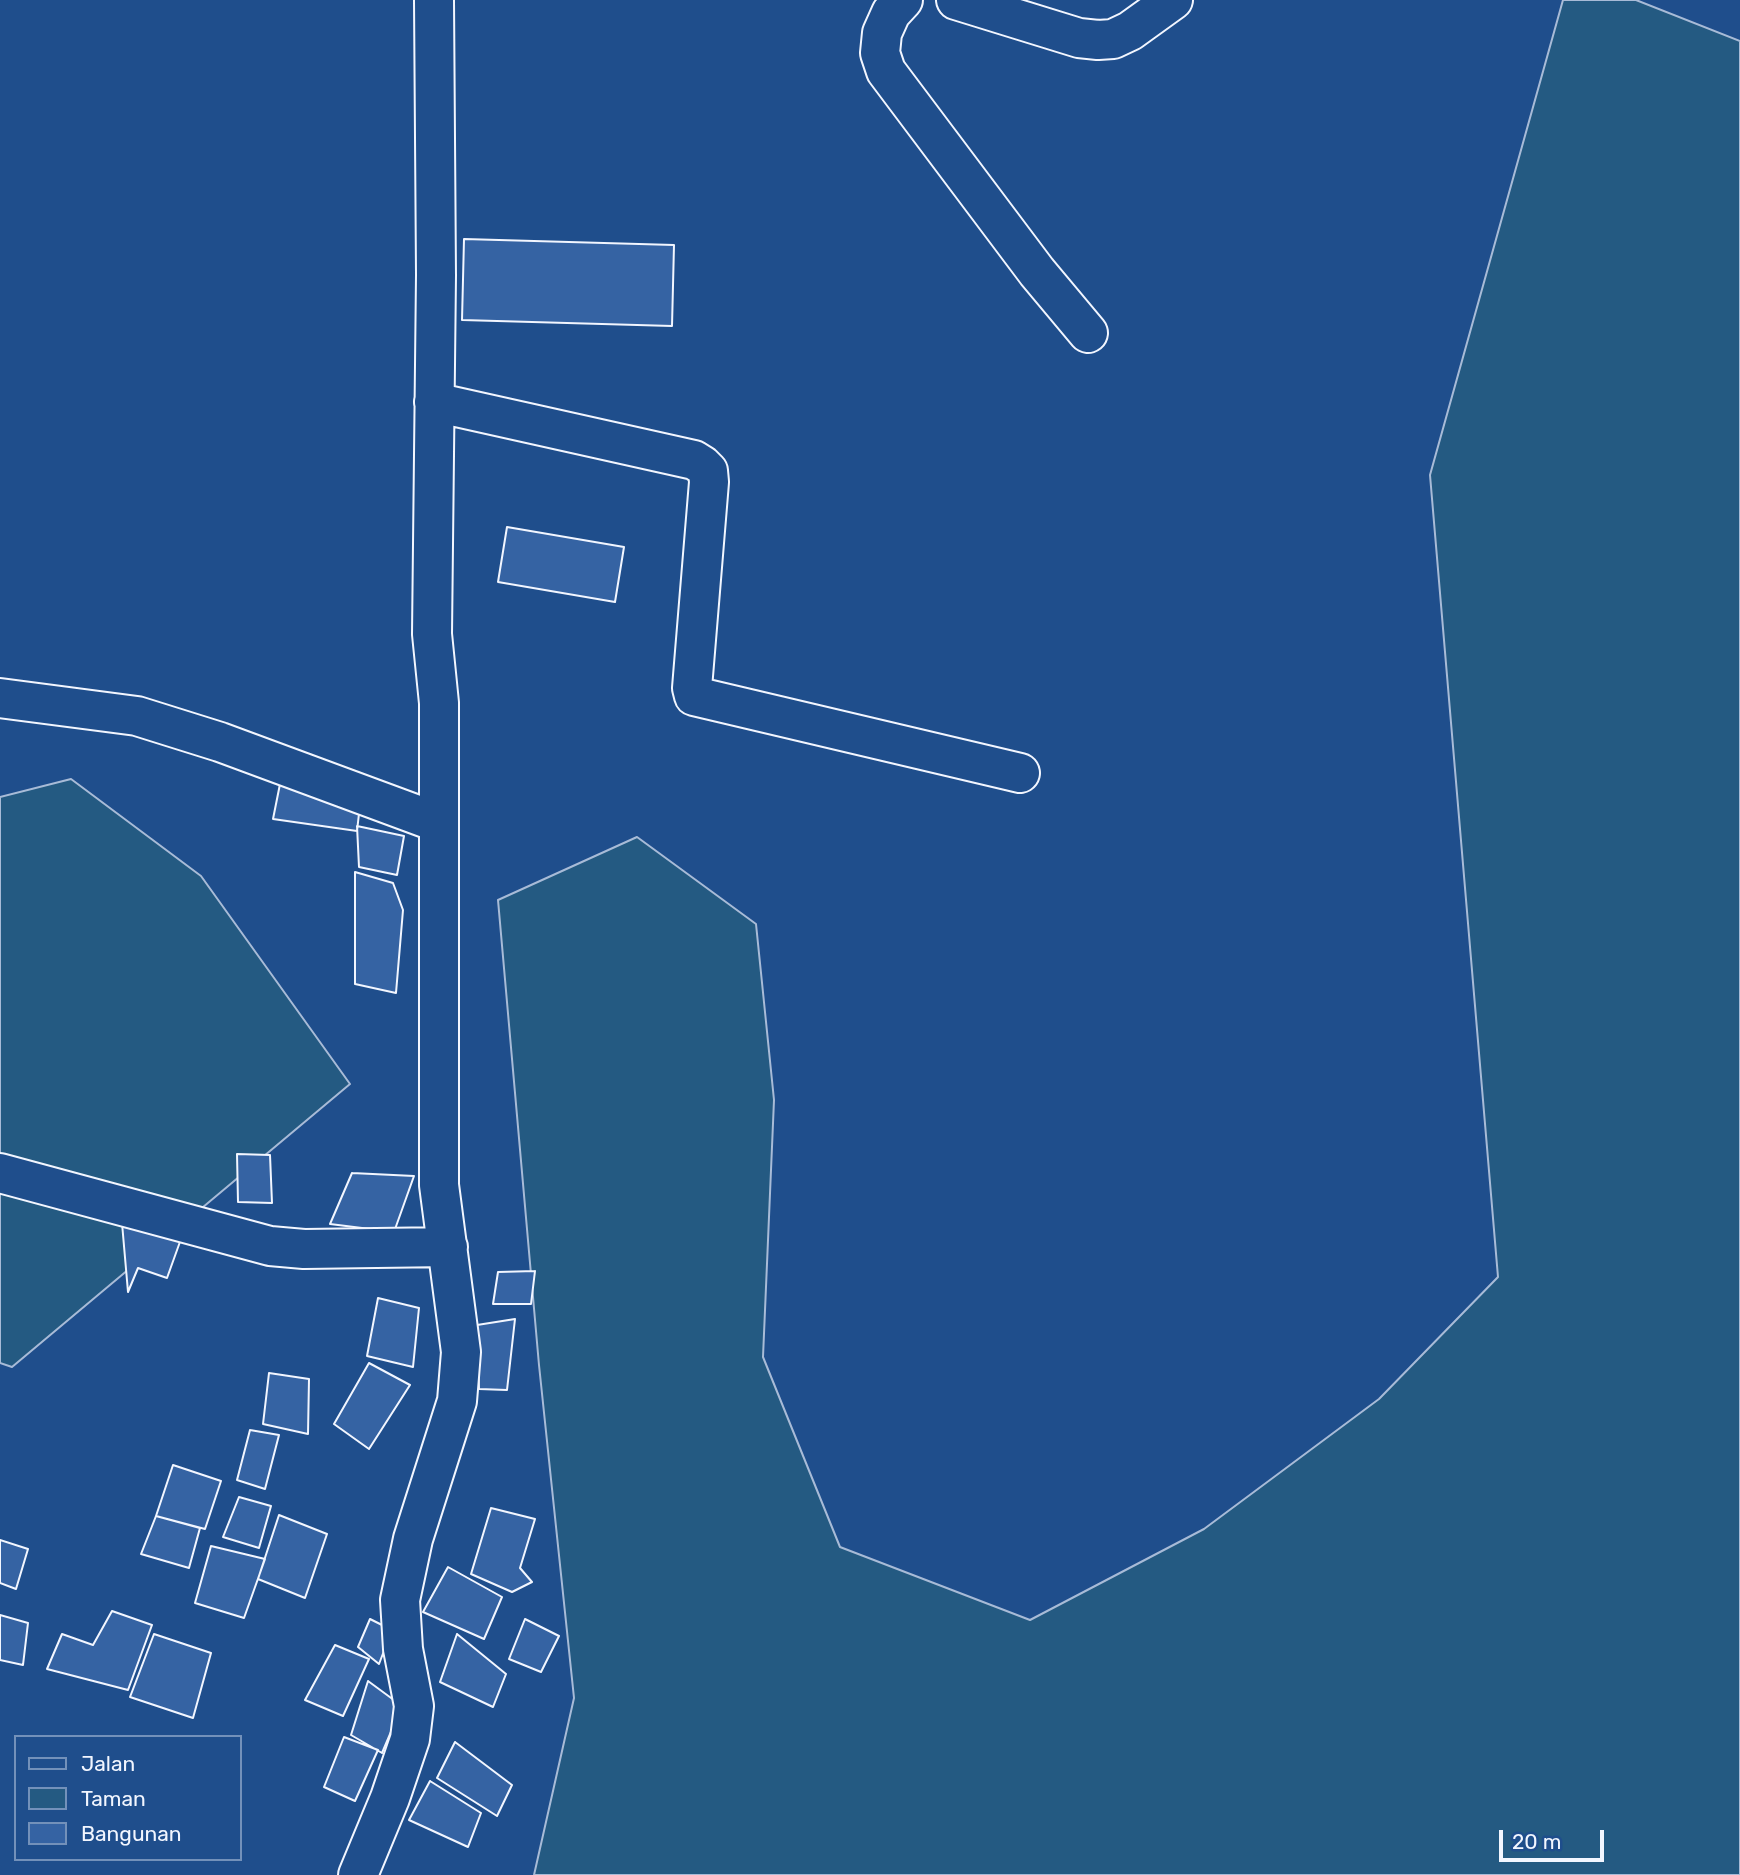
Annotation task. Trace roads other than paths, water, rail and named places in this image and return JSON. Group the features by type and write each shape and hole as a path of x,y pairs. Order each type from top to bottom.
{"street":[{"path":"358,1875 390,1798 410,1739 414,1706 403,1649 400,1600 413,1539 457,1401 461,1352 439,1185 439,703 432,635 435,402 434,0"},
{"path":"903,0 891,13 882,33 880,53 886,71 1037,271 1088,333"},
{"path":"956,0 1079,38 1098,40 1113,38 1130,31 1173,0"},
{"path":"435,402 694,460 708,471 692,688 694,696 1020,773"},
{"path":"0,698 137,716 220,742 439,823"},
{"path":"0,1173 270,1246 304,1249 448,1247"}]}
